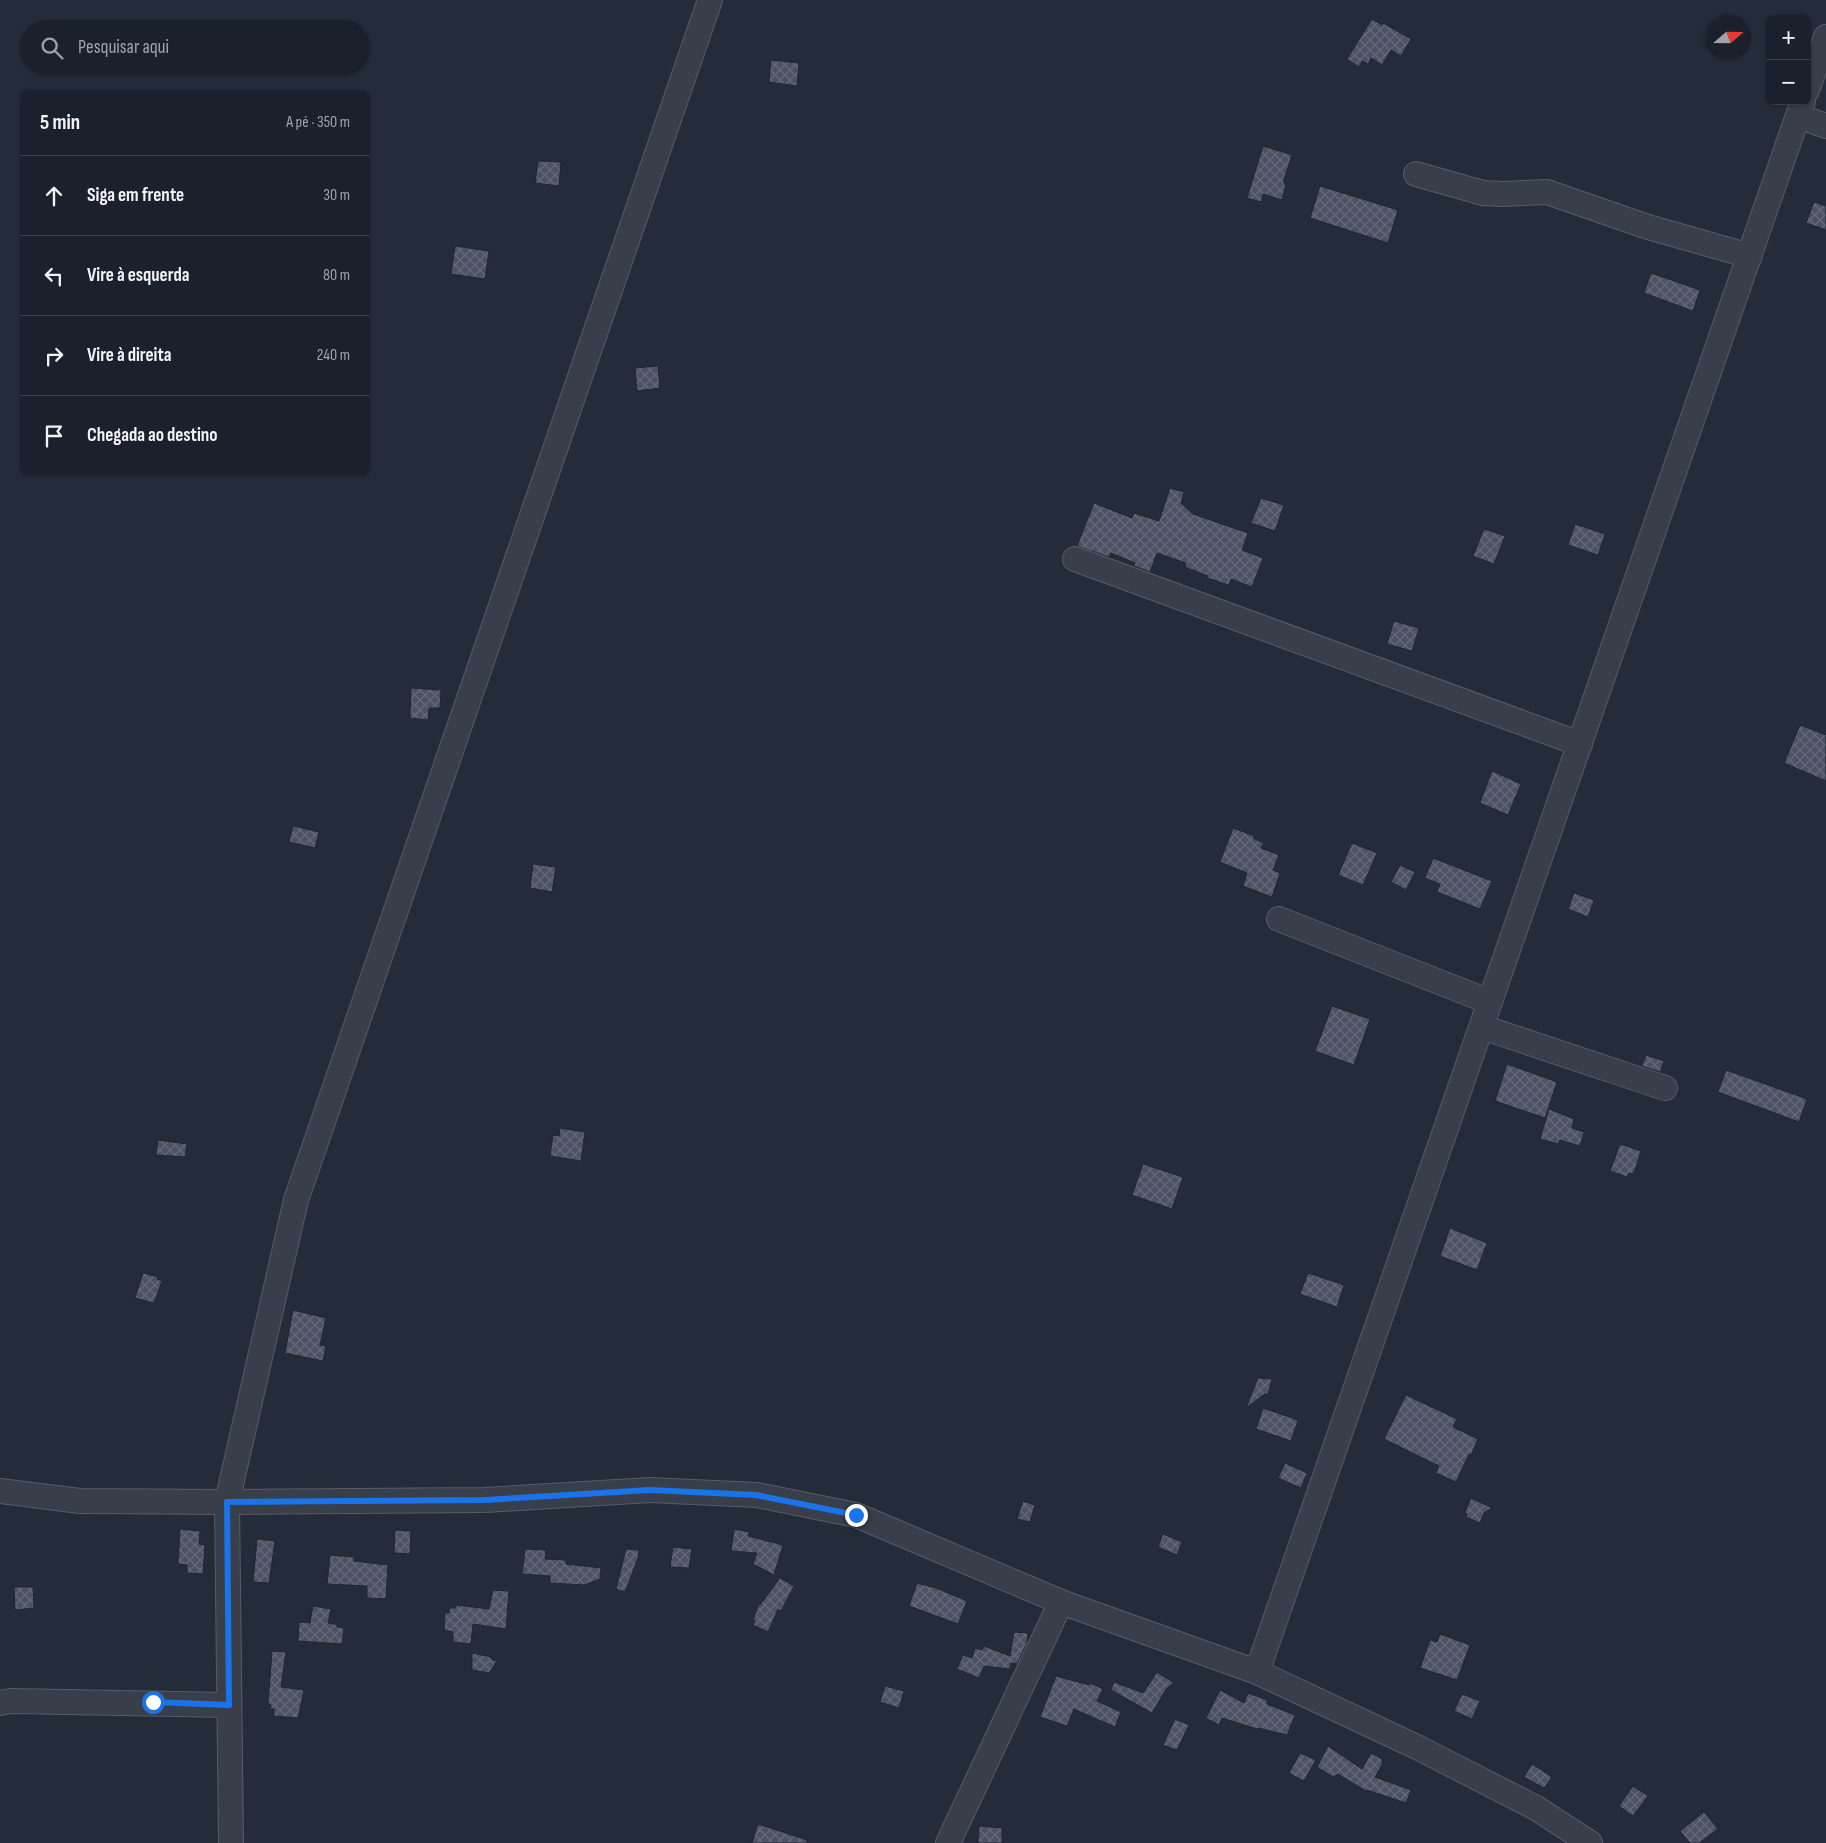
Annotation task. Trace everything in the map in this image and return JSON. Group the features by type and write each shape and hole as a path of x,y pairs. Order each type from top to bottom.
{"street":[{"path":"231,1843 227,1502 296,1200 710,0"},
{"path":"1811,79 1826,36"},
{"path":"1258,1672 1801,109 1826,126"},
{"path":"1416,174 1483,193 1547,192 1648,227 1750,256"},
{"path":"1074,560 1580,744"},
{"path":"1279,919 1490,1002"},
{"path":"1482,1027 1665,1088"},
{"path":"0,1492 80,1501 227,1502 485,1500 650,1490 756,1495 856,1515 1061,1602 1258,1672 1419,1748 1536,1808 1590,1843"},
{"path":"948,1843 1061,1602"},
{"path":"0,1703 11,1701 229,1705"}],"building":[{"path":"1372,19 1411,39 1401,56 1391,50 1382,65 1371,58 1368,64 1362,61 1359,67 1347,59"},
{"path":"771,60 799,63 797,86 769,82"},
{"path":"1263,146 1292,155 1284,179 1284,184 1286,185 1282,200 1263,194 1261,202 1247,198"},
{"path":"538,161 561,162 559,186 535,183"},
{"path":"1320,186 1398,210 1388,243 1310,218"},
{"path":"1814,202 1826,206 1826,230 1806,223"},
{"path":"455,246 489,251 485,279 451,274"},
{"path":"1651,273 1700,290 1693,311 1644,293"},
{"path":"658,366 660,388 637,391 635,368"},
{"path":"1170,488 1184,492 1181,503 1193,514 1248,533 1242,550 1263,558 1252,587 1231,579 1229,585 1207,578 1208,576 1185,567 1186,563 1157,553 1150,572 1134,566 1135,563 1111,553 1109,557 1077,546 1094,503 1132,518 1134,513 1159,521"},
{"path":"1261,498 1284,505 1275,531 1251,523"},
{"path":"1575,524 1605,534 1598,555 1568,545"},
{"path":"1484,529 1505,536 1494,564 1473,556"},
{"path":"1394,621 1419,628 1412,651 1387,644"},
{"path":"411,688 441,690 440,708 429,708 428,720 410,718"},
{"path":"1800,725 1826,735 1826,781 1784,763"},
{"path":"1492,771 1521,784 1508,815 1480,803"},
{"path":"293,826 319,832 315,848 289,842"},
{"path":"1233,828 1254,836 1253,838 1264,843 1261,848 1279,855 1273,870 1280,873 1272,897 1243,886 1247,873 1220,862"},
{"path":"1352,843 1377,853 1363,885 1338,875"},
{"path":"1433,858 1492,881 1480,909 1437,892 1440,884 1425,878"},
{"path":"533,864 556,867 552,892 530,888"},
{"path":"1400,865 1415,872 1406,890 1391,882"},
{"path":"1574,893 1594,900 1588,917 1568,909"},
{"path":"1332,1006 1370,1019 1354,1065 1315,1051"},
{"path":"1646,1055 1664,1061 1660,1072 1642,1066"},
{"path":"1507,1064 1557,1082 1545,1118 1495,1101"},
{"path":"1726,1070 1807,1099 1799,1122 1718,1092"},
{"path":"1549,1109 1574,1119 1572,1128 1584,1132 1580,1146 1560,1140 1558,1144 1540,1139"},
{"path":"560,1128 585,1132 581,1161 550,1156 553,1135 559,1136"},
{"path":"158,1140 187,1144 185,1157 156,1155"},
{"path":"1620,1144 1641,1151 1635,1170 1632,1174 1629,1173 1627,1177 1610,1171"},
{"path":"1143,1164 1183,1177 1172,1209 1132,1195"},
{"path":"1450,1228 1487,1243 1477,1270 1440,1256"},
{"path":"143,1273 158,1277 157,1279 162,1281 154,1303 135,1298"},
{"path":"1308,1273 1344,1285 1337,1307 1300,1294"},
{"path":"293,1310 326,1318 320,1345 326,1346 323,1361 285,1353"},
{"path":"1258,1378 1272,1379 1268,1394 1265,1394 1246,1408"},
{"path":"1406,1395 1457,1419 1453,1427 1478,1439 1456,1482 1436,1473 1439,1466 1384,1439"},
{"path":"1263,1408 1298,1420 1291,1441 1256,1429"},
{"path":"1285,1463 1307,1473 1301,1488 1278,1478"},
{"path":"1471,1498 1492,1508 1484,1513 1480,1523 1466,1517 1467,1514 1465,1512"},
{"path":"1023,1501 1035,1505 1030,1522 1017,1519"},
{"path":"180,1529 200,1531 199,1544 205,1545 203,1574 187,1573 187,1565 178,1564"},
{"path":"734,1529 749,1532 748,1536 783,1545 774,1575 753,1564 757,1553 731,1551"},
{"path":"395,1530 411,1531 410,1554 394,1553"},
{"path":"1163,1534 1182,1542 1177,1555 1158,1547"},
{"path":"257,1539 275,1541 269,1583 253,1582"},
{"path":"673,1547 692,1549 689,1568 670,1567"},
{"path":"525,1549 546,1550 545,1559 566,1560 566,1564 601,1568 600,1579 584,1585 550,1583 550,1576 522,1574"},
{"path":"626,1549 639,1550 638,1558 625,1592 616,1589"},
{"path":"330,1555 354,1557 354,1561 388,1565 386,1599 367,1598 367,1586 327,1584"},
{"path":"780,1578 794,1586 781,1611 778,1609 768,1632 753,1625 755,1621 753,1620 759,1604"},
{"path":"917,1583 936,1588 967,1601 958,1624 909,1606"},
{"path":"14,1587 33,1587 34,1608 15,1610"},
{"path":"493,1590 509,1591 506,1629 473,1624 471,1644 453,1642 453,1632 444,1630 445,1613 449,1613 450,1608 456,1608 456,1605 489,1609"},
{"path":"313,1606 331,1609 328,1623 344,1628 342,1644 298,1641 299,1622 310,1623"},
{"path":"1014,1632 1028,1633 1027,1643 1017,1664 1011,1663 1010,1669 984,1666 979,1678 957,1669 963,1655 972,1658 975,1648 982,1650 984,1646 1010,1656"},
{"path":"1440,1634 1470,1645 1457,1680 1420,1668 1430,1640 1437,1642"},
{"path":"272,1651 286,1652 281,1687 304,1690 298,1718 274,1716 274,1709 270,1709 271,1705 268,1704"},
{"path":"472,1653 491,1657 491,1659 497,1661 489,1673 472,1670"},
{"path":"1157,1672 1174,1683 1167,1688 1152,1713 1111,1690 1114,1682 1143,1693"},
{"path":"1056,1676 1089,1685 1090,1683 1103,1689 1097,1701 1121,1712 1115,1727 1074,1709 1067,1726 1040,1717"},
{"path":"885,1686 904,1691 899,1708 880,1702"},
{"path":"1220,1690 1244,1703 1248,1693 1267,1700 1267,1704 1295,1715 1287,1735 1257,1729 1222,1718 1219,1725 1206,1718"},
{"path":"1462,1694 1480,1701 1472,1719 1454,1711"},
{"path":"1175,1719 1189,1725 1177,1750 1163,1745"},
{"path":"1328,1746 1362,1769 1371,1753 1382,1759 1382,1765 1375,1777 1411,1790 1406,1803 1366,1791 1338,1774 1333,1777 1317,1767"},
{"path":"1300,1753 1316,1760 1304,1781 1289,1773"},
{"path":"1532,1764 1552,1777 1544,1788 1524,1777"},
{"path":"1633,1786 1648,1796 1633,1816 1619,1806"},
{"path":"1704,1812 1718,1829 1699,1843 1690,1843 1680,1831"},
{"path":"758,1824 807,1840 807,1843 752,1843"},
{"path":"979,1826 1002,1828 1002,1843 978,1843"}],"route":[{"path":"153,1702 229,1705 227,1502 485,1500 650,1490 756,1495 856,1515"}]}
